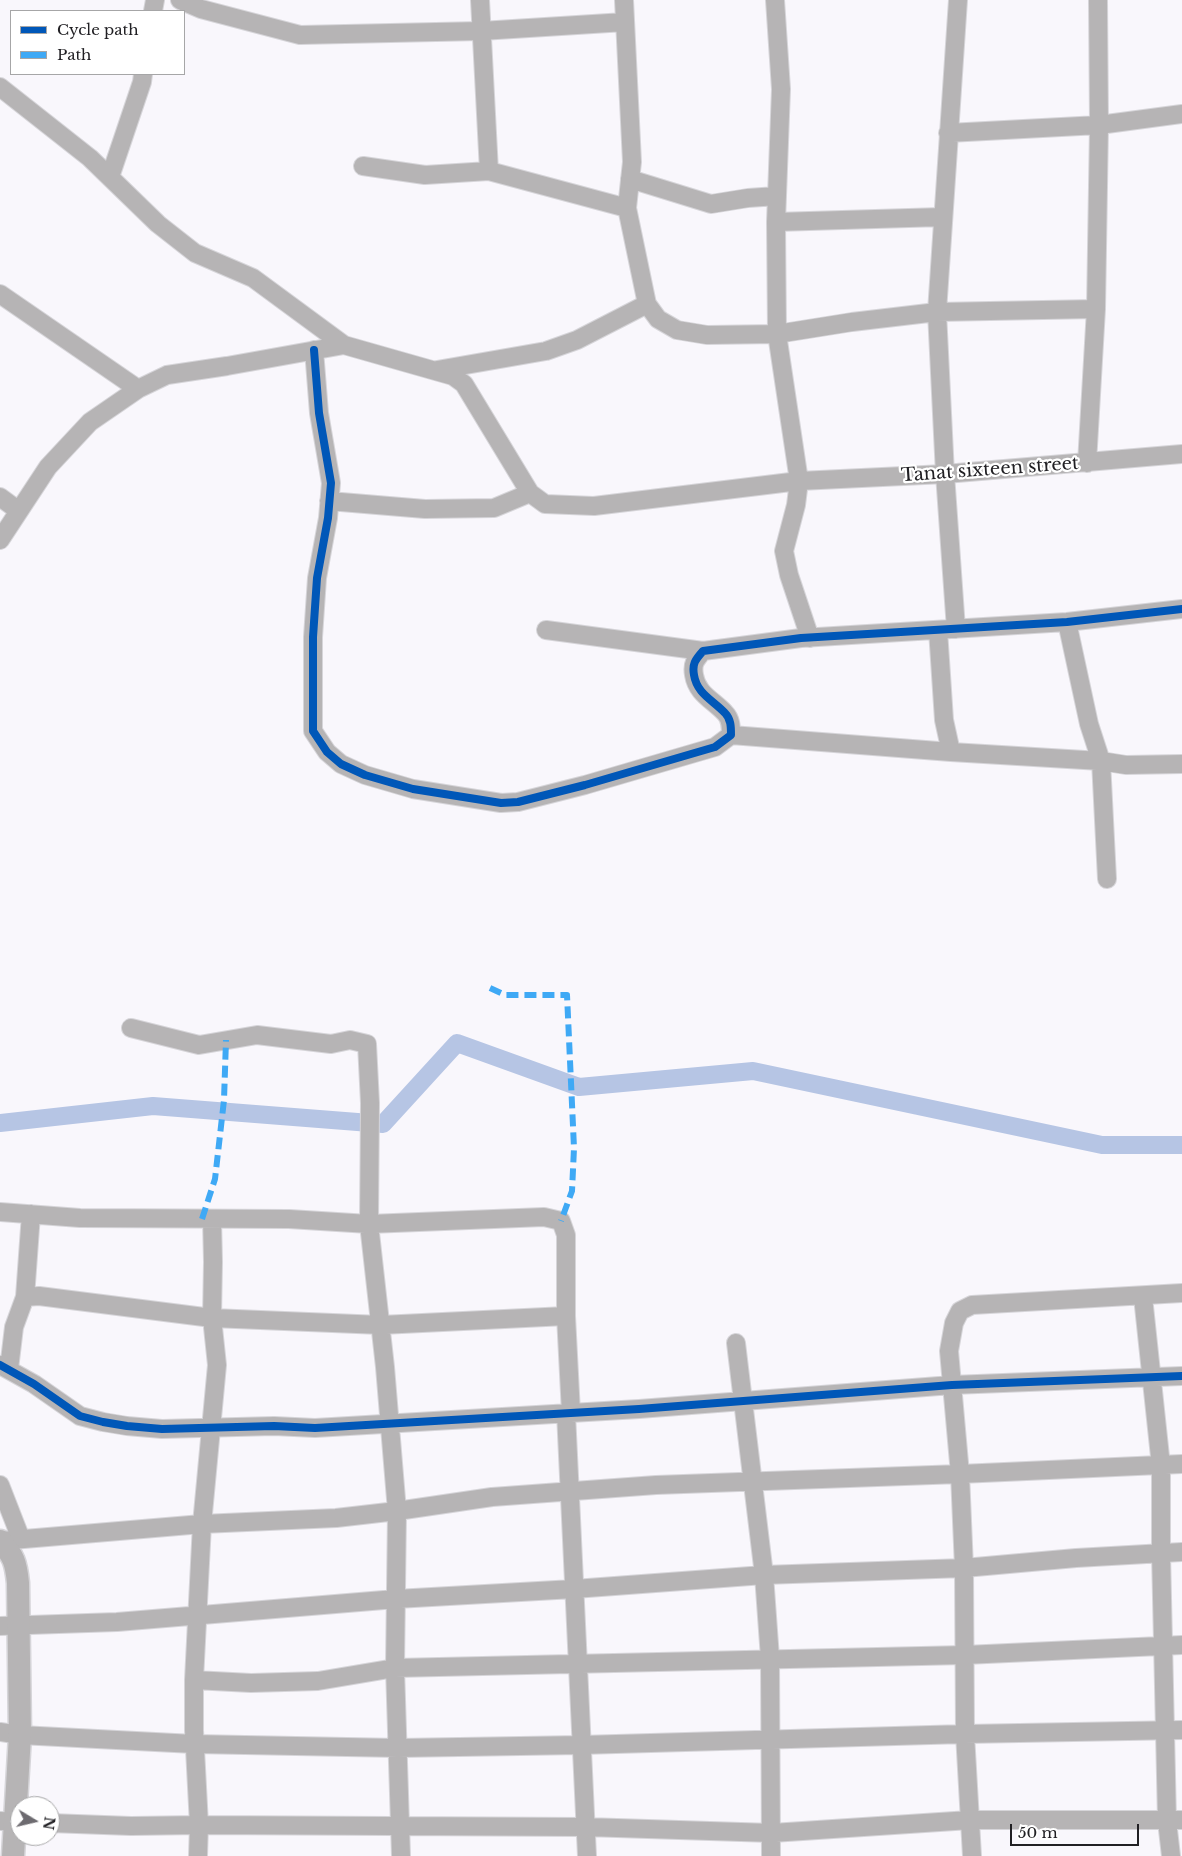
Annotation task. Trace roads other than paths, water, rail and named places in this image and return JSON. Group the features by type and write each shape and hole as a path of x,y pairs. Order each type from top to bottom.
{"street":[{"path":"180,0 201,9 300,35 482,31 625,22"},
{"path":"480,0 489,171"},
{"path":"624,0 632,162 627,208 647,304 658,319 676,330 707,335 777,334 852,322 936,312 1096,309"},
{"path":"775,0 781,89 776,222 777,334 799,481 796,505 784,551 789,575 810,638"},
{"path":"956,629 936,312 958,0"},
{"path":"1087,463 1096,309 1099,125 1098,0"},
{"path":"110,178 143,75"},
{"path":"0,87 90,158 158,224 195,253 253,278 344,345 453,376 464,384 530,493 494,508 425,509 329,501"},
{"path":"948,133 1099,125 1182,114"},
{"path":"363,166 425,175 489,171 627,208"},
{"path":"630,179 711,204 748,198 777,196"},
{"path":"776,222 942,217"},
{"path":"0,294 138,389"},
{"path":"434,370 546,351 577,340 647,304"},
{"path":"0,540 48,467 90,422 138,389 167,375 344,345"},
{"path":"314,350 319,413 331,483 317,578 314,618 313,731 327,752 341,764 365,775 412,789 501,803 518,802 585,785 715,747 731,735 951,752 1101,761 1126,765 1182,764"},
{"name":"Tanat sixteen street","path":"530,493 545,504 594,506 799,481 945,474 1182,454"},
{"path":"0,498 19,511"},
{"path":"546,630 702,652 810,638 1067,622 1182,609"},
{"path":"1067,622 1089,724 1101,761 1106,879"},
{"path":"938,630 944,720 951,752"},
{"path":"702,652 694,660 695,685 726,714 731,725 731,735"},
{"path":"132,1028 199,1045 257,1035 331,1044 350,1040 367,1044 371,1157 369,1224 381,1325 397,1511 395,1668 401,1856"},
{"path":"0,1212 80,1218 289,1219 369,1224 544,1216 561,1221 566,1236 570,1492 587,1856"},
{"path":"31,1214 25,1297 14,1327 5,1367 80,1416 127,1426 144,1428 274,1426 316,1428 568,1413 952,1386 1182,1376"},
{"path":"198,1856 199,1825 194,1744 194,1680 202,1524 217,1365 212,1318 212,1219"},
{"path":"972,1856 965,1734 964,1568 960,1474 949,1350 954,1322 960,1311 972,1305 1182,1293"},
{"path":"25,1297 39,1296 212,1318 381,1325 566,1316"},
{"path":"1143,1296 1161,1466 1163,1644 1173,1730 1174,1820 1171,1856"},
{"path":"736,1343 764,1575 770,1658 771,1856"},
{"path":"7,1540 202,1524 336,1518 492,1497 656,1485 1182,1464"},
{"path":"0,1485 7,1540 16,1566 10,1626 11,1796"},
{"path":"10,1626 116,1622 396,1599 574,1589 764,1575 964,1568 1182,1552"},
{"path":"194,1680 251,1682 318,1681 395,1668 965,1655 1163,1644 1182,1645"},
{"path":"10,1733 194,1744 398,1748 1173,1730"},
{"path":"60,1823 132,1826 586,1827 772,1833 970,1820 1174,1820"}],"waterway":[{"path":"0,1123 153,1106 383,1124 457,1043 579,1087 753,1071 1102,1145 1182,1145"}]}
